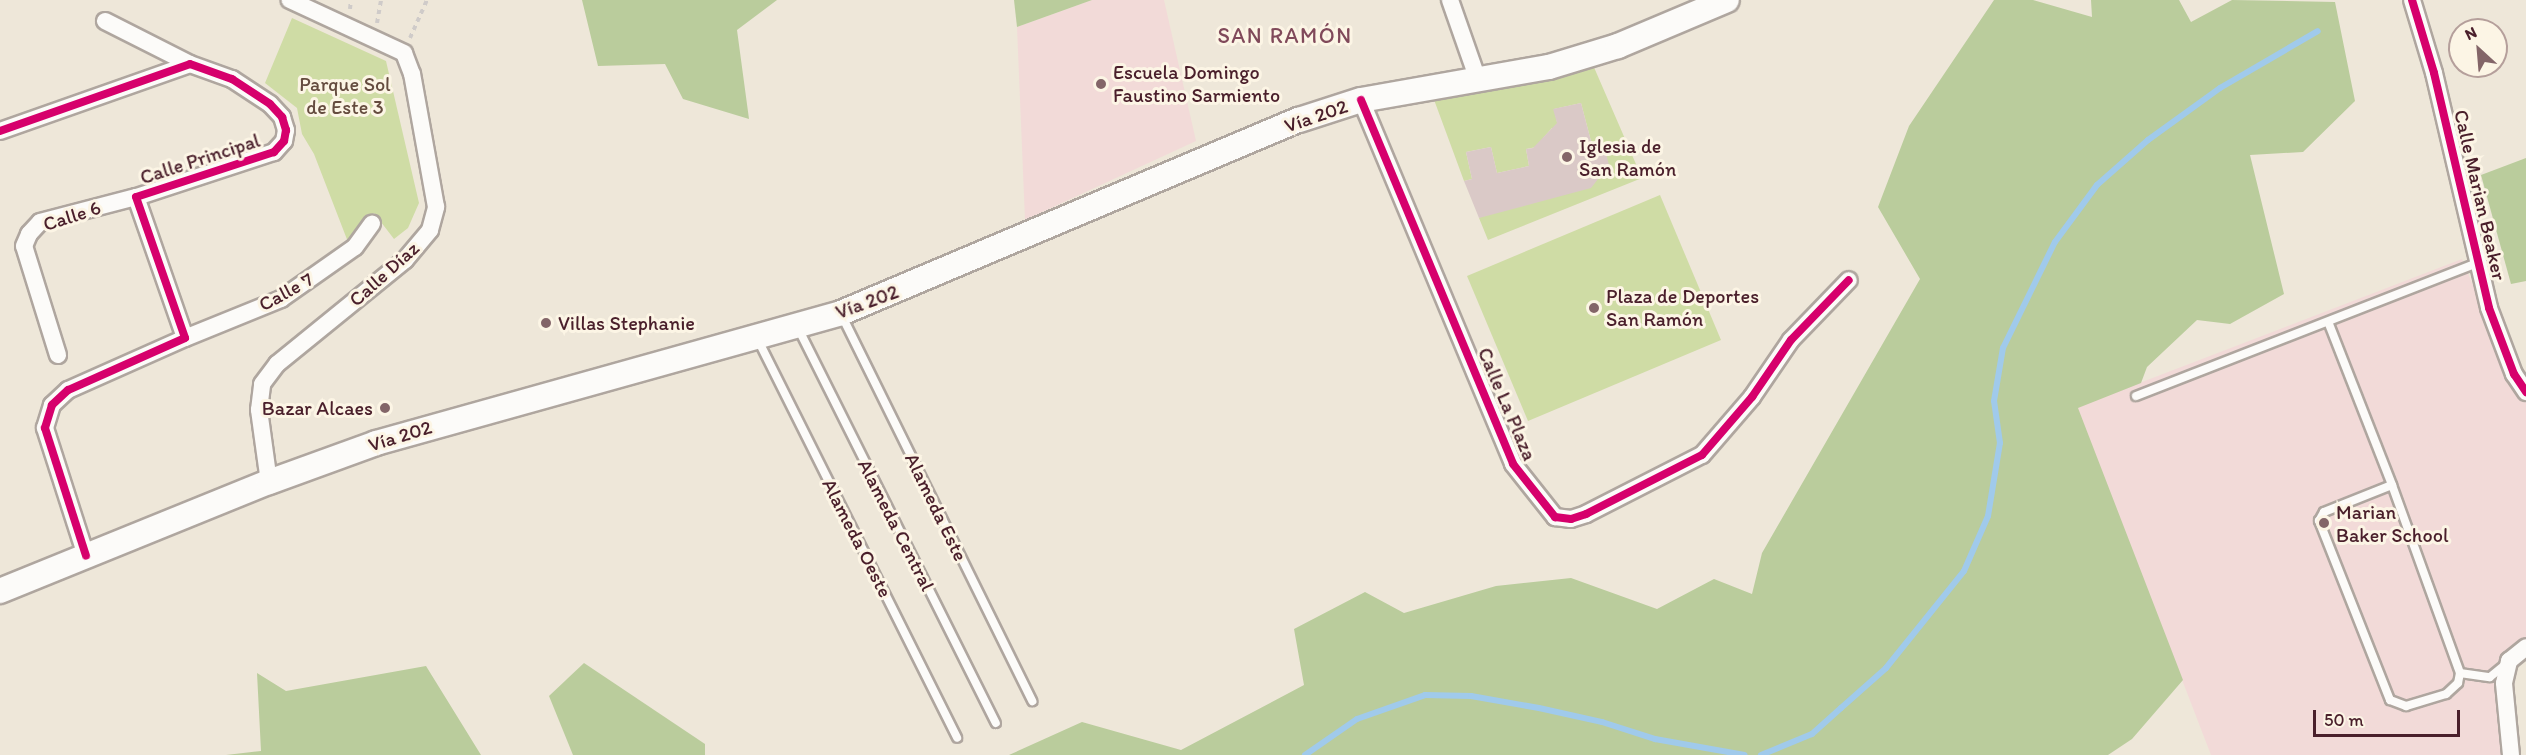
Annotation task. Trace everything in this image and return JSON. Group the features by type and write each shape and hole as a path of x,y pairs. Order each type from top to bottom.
{"main road":[{"name":"Vía 202","path":"0,591 269,482 387,440 841,313 1288,125 1362,100 1477,77 1549,67 1618,46 1727,0"}],"street":[{"path":"290,0 374,36 404,52"},
{"path":"1450,0 1477,77"},
{"name":"Calle Marian Beaker","path":"2412,0 2434,73 2489,308 2514,374 2526,392"},
{"name":"Calle Principal","path":"105,21 190,64 232,79 270,104 282,117 284,141 274,152 136,197 185,338"},
{"name":"Calle Díaz","path":"269,482 259,410 262,384 277,364 405,260 430,230 436,207 412,74 404,52"},
{"path":"0,131 190,64"},
{"name":"Calle La Plaza","path":"1362,100 1513,464 1554,517 1571,519 1586,514 1702,455 1752,397 1791,340 1849,280"},
{"name":"Calle 6","path":"58,355 24,246 29,234 40,222 136,197"},
{"name":"Calle 7","path":"185,338 281,298 355,248 372,224"},
{"path":"86,556 45,428 52,405 68,390 185,338"},
{"path":"2511,755 2504,683 2509,661 2526,647"}],"lane":[{"path":"2136,396 2329,324 2478,263"},
{"name":"Alameda Este","path":"841,313 1032,701"},
{"path":"2329,324 2392,485 2460,674 2457,683 2446,694 2417,705 2393,703 2319,521 2324,512 2392,485"},
{"name":"Alameda Central","path":"797,326 996,723"},
{"name":"Alameda Oeste","path":"757,338 957,738"},
{"path":"2460,674 2490,677 2509,661"}],"path":[{"path":"374,36 381,0"},
{"path":"404,52 427,0"}],"shaded area":[{"name":"Escuela Domingo Faustino Sarmiento","path":"1092,0 1164,0 1196,141 1025,220 1017,27"},
{"name":"Marian Baker School","path":"2462,259 2513,381 2526,401 2526,639 2497,662 2507,755 2211,755 2077,407"}],"green space":[{"path":"582,0 777,0 737,30 749,119 683,99 665,64 598,66"},
{"path":"1014,0 1092,0 1017,27"},
{"path":"1994,0 2033,0 2092,17 2091,0 2179,0 2191,22 2232,0 2335,2 2355,101 2303,152 2250,155 2284,294 2230,324 2197,320 2147,367 2141,383 2078,408 2183,680 2132,739 2108,755 1009,755 1082,722 1181,750 1304,685 1294,629 1365,592 1404,613 1496,586 1571,578 1657,609 1714,579 1752,594 1762,553 1920,279 1878,207 1909,126"},
{"name":"Parque Sol de Este 3","path":"292,18 386,61 419,203 408,228 394,239 374,213 348,242 314,154 302,134 297,108 265,83"},
{"path":"1593,65 1642,178 1488,240 1479,218 1603,142 1592,145 1581,103 1554,109 1559,131 1552,128 1543,138 1547,145 1526,149 1529,166 1497,173 1491,147 1466,152 1472,179 1464,181 1433,97"},
{"path":"2526,158 2526,281 2511,284 2481,175"},
{"name":"Plaza de Deportes San Ramón","path":"1660,195 1721,340 1528,421 1467,276"},
{"path":"584,663 705,744 705,755 573,755 549,696"},
{"path":"426,666 481,755 226,755 261,751 257,673 286,691"}],"building":[{"path":"1581,103 1592,145 1603,142 1609,165 1591,188 1479,218 1464,181 1472,179 1466,152 1491,147 1497,173 1529,166 1526,149 1533,148 1557,123 1553,109"}],"waterway":[{"path":"1761,755 1812,734 1886,668 1964,571 1988,516 2000,443 1994,401 2003,348 2055,242 2097,185 2148,140 2220,88 2318,31"},
{"path":"1305,755 1357,719 1425,695 1471,696 1539,708 1602,722 1655,739 1745,755"}],"cycle path":[{"path":"2412,0 2434,73 2489,308 2514,374 2526,392"},
{"path":"0,131 190,64 232,79 270,104 282,117 286,130 284,141 274,152 136,197 185,338 68,390 52,405 45,428 86,556"},
{"path":"1361,100 1513,464 1555,517 1571,519 1586,514 1702,455 1752,397 1791,340 1849,280"}],"place":[{"name":"Escuela Domingo Faustino Sarmiento","path":"1101,84"},
{"name":"Iglesia de San Ramón","path":"1567,157"},
{"name":"Plaza de Deportes San Ramón","path":"1594,308"},
{"name":"Villas Stephanie","path":"546,323"},
{"name":"Bazar Alcaes","path":"385,408"},
{"name":"Marian Baker School","path":"2324,523"}],"district":[{"name":"SAN RAMÓN","path":"1285,36"}]}
